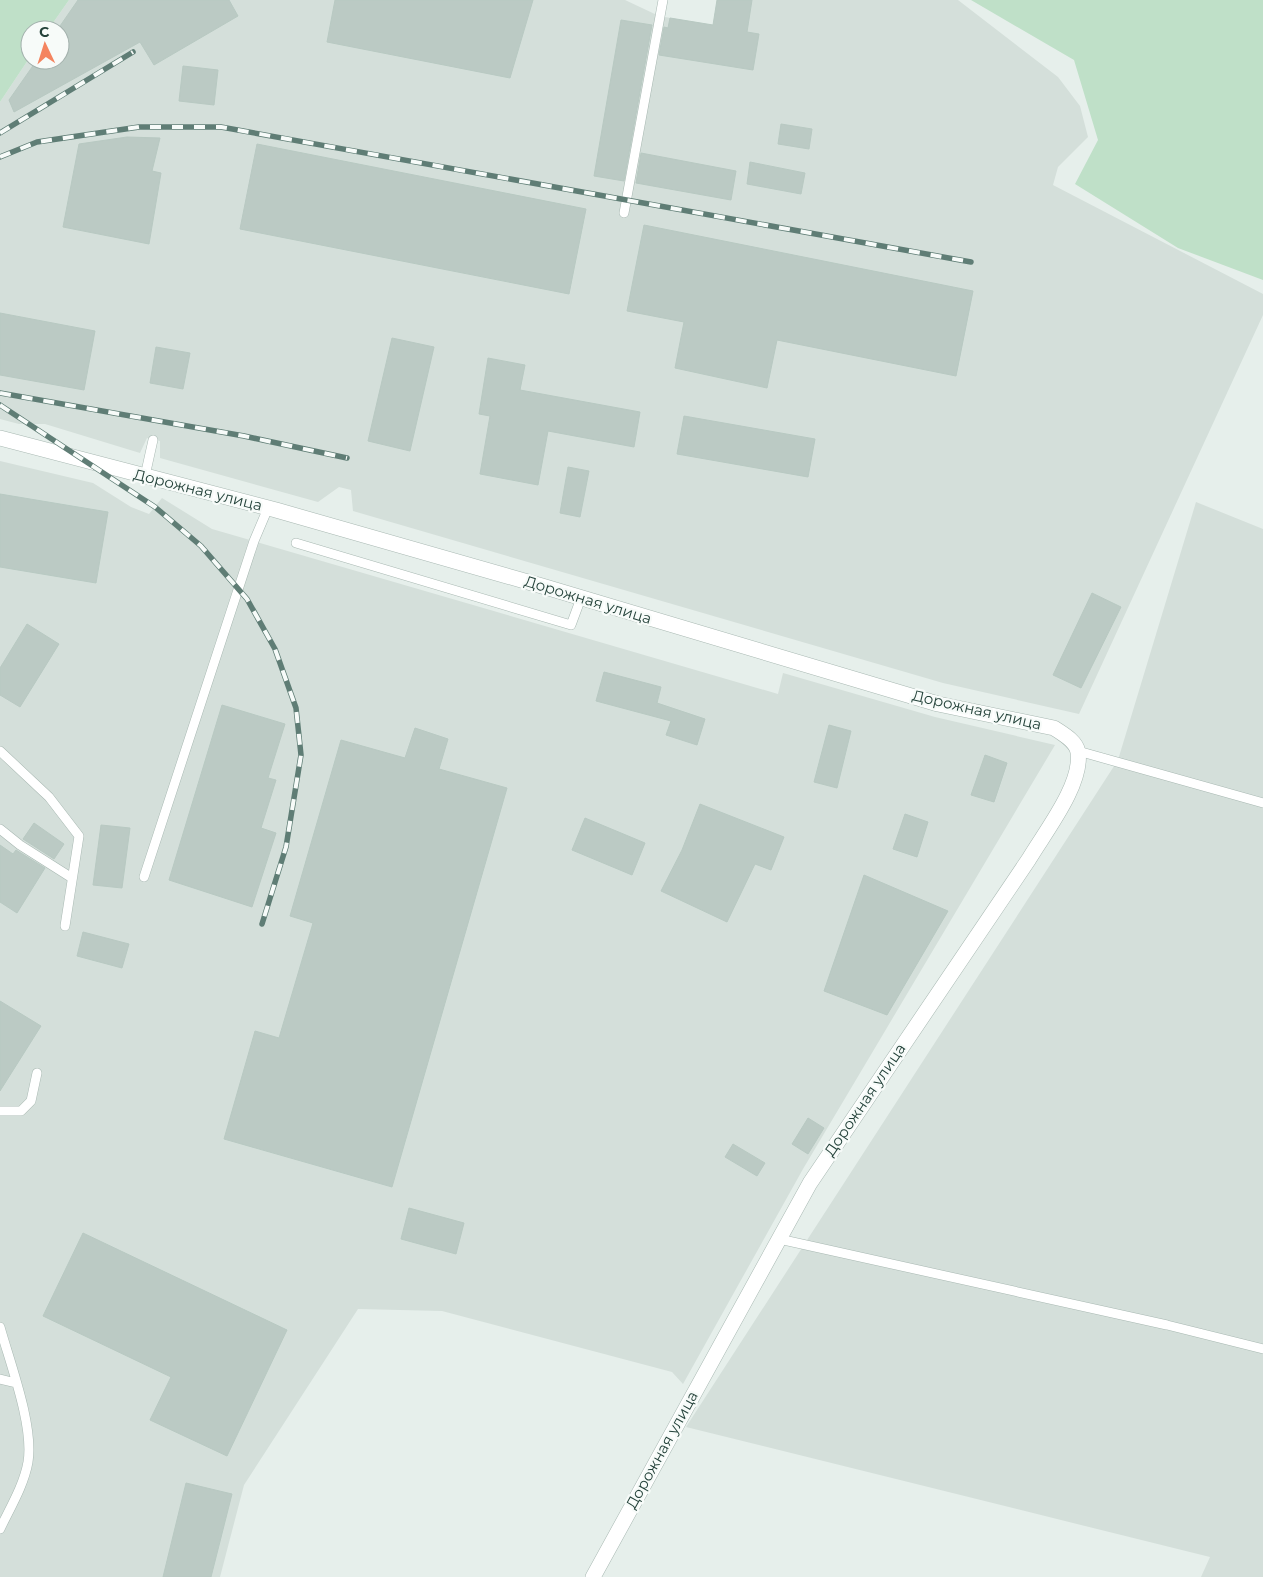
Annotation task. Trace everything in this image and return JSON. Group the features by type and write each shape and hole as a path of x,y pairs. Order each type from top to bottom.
{"street":[{"name":"Дорожная улица","path":"0,438 268,508 581,598 938,704 1054,728 1069,737 1078,751 1077,776 1029,859 810,1183 592,1577"}],"lane":[{"path":"624,214 663,0"},
{"path":"145,476 153,440"},
{"path":"144,877 254,541 268,508"},
{"path":"296,543 571,625 581,598"},
{"path":"0,751 49,797 79,836 65,926"},
{"path":"1078,751 1263,803"},
{"path":"0,829 20,845 72,878"},
{"path":"0,1111 21,1111 31,1101 37,1073"},
{"path":"778,1239 1167,1325 1263,1349"},
{"path":"0,1327 16,1383 28,1440 28,1462 21,1483 0,1529"},
{"path":"0,1379 16,1383"}],"shaded area":[{"path":"69,0 625,0 659,16 713,25 717,0 958,0 1058,77 1080,106 1088,137 1058,167 1053,185 1263,294 1263,315 1079,714 943,683 353,511 351,490 339,487 318,502 160,458 160,441 147,438 140,453 45,424 19,424 0,419 0,102 21,70 70,70 70,20 55,20"},
{"path":"0,461 93,483 131,507 149,514 162,498 212,529 778,694 783,673 935,717 1055,745 803,1169 683,1384 672,1372 442,1311 358,1309 244,1485 220,1577 0,1577"},
{"path":"1196,502 1263,529 1263,1577 1201,1577 1210,1557 686,1427 1118,760"}],"green space":[{"path":"0,0 69,0 55,20 20,20 21,70 0,102"},
{"path":"971,0 1263,0 1263,280 1178,248 1075,184 1098,140 1074,60"}],"building":[{"path":"78,0 229,0 238,16 154,65 140,42 14,112 9,100 30,70 70,70 70,20 64,20"},
{"path":"335,0 533,0 510,78 327,42"},
{"path":"717,0 752,0 747,32 759,34 753,70 659,55 664,27 668,28 670,18 713,25"},
{"path":"621,20 652,25 624,181 594,176"},
{"path":"183,66 218,70 214,105 179,101"},
{"path":"781,124 812,129 809,149 778,144"},
{"path":"127,137 160,138 152,171 161,173 149,244 63,227 79,144"},
{"path":"257,144 586,209 569,294 240,229"},
{"path":"641,153 736,171 731,200 636,183"},
{"path":"750,162 805,173 801,194 747,184"},
{"path":"644,225 973,291 956,376 777,340 767,388 675,368 684,322 627,311"},
{"path":"0,313 95,331 84,390 0,375"},
{"path":"392,338 434,347 410,451 368,441"},
{"path":"156,347 190,353 183,389 150,383"},
{"path":"488,358 525,365 520,390 640,412 634,447 548,431 538,485 480,474 490,416 479,414"},
{"path":"684,416 815,439 808,477 677,454"},
{"path":"568,467 589,471 580,517 560,513"},
{"path":"0,494 108,512 96,583 0,567"},
{"path":"1092,593 1121,607 1081,688 1053,675"},
{"path":"27,624 59,644 20,707 0,695 0,668"},
{"path":"604,672 661,687 657,703 705,719 697,745 666,735 671,721 596,701"},
{"path":"222,705 285,724 268,778 276,780 261,828 276,833 252,907 169,880"},
{"path":"829,725 851,731 837,788 814,782"},
{"path":"415,728 448,739 439,769 507,788 392,1187 224,1139 255,1031 279,1038 313,923 290,916 341,740 405,758"},
{"path":"985,755 1007,763 994,802 971,795"},
{"path":"700,804 784,837 771,870 755,864 727,922 661,891 682,850"},
{"path":"905,814 928,822 917,857 893,849"},
{"path":"585,818 645,843 632,875 572,850"},
{"path":"34,823 64,844 54,859 23,839"},
{"path":"101,825 130,828 122,888 93,885"},
{"path":"0,845 13,854 16,850 45,868 17,913 0,902"},
{"path":"864,875 948,911 887,1015 824,991"},
{"path":"83,932 129,944 122,968 77,956"},
{"path":"0,1001 41,1026 0,1091"},
{"path":"808,1118 824,1128 808,1154 792,1144"},
{"path":"733,1144 765,1163 757,1176 725,1157"},
{"path":"409,1208 464,1223 456,1254 401,1239"},
{"path":"83,1233 287,1330 227,1456 150,1420 171,1377 43,1316"},
{"path":"186,1483 232,1494 211,1577 163,1577"}],"railway":[{"path":"0,133 133,52"},
{"path":"0,157 37,142 139,127 221,127 971,262"},
{"path":"0,393 244,436 347,458"},
{"path":"0,405 155,507 201,546 247,599 275,649 296,708 301,755 286,847 262,924"}]}
